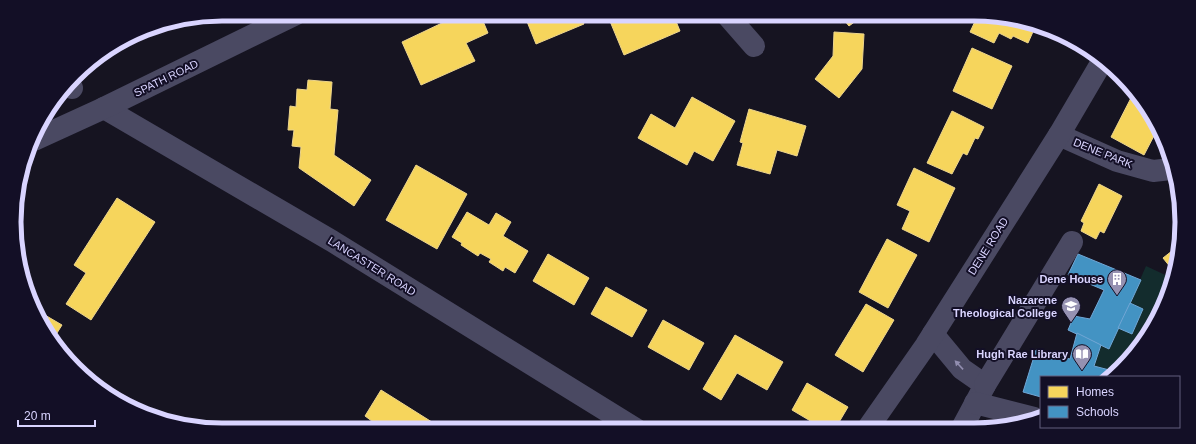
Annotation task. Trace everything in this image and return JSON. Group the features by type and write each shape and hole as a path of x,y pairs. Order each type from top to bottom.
{"street":[{"name":"SPATH ROAD","path":"40,137 104,108 282,21"},
{"path":"732,21 754,46"},
{"name":"DENE ROAD","path":"871,423 933,334 1059,135 1100,66"},
{"name":"LANCASTER ROAD","path":"104,108 332,241 626,423"},
{"name":"DENE PARK","path":"1059,135 1117,161 1153,171 1168,169"},
{"path":"965,423 980,394 1072,242"},
{"path":"933,334 962,369 980,394 1028,415"}],"green space":[{"path":"1146,266 1167,276 1160,299 1154,311 1141,334 1125,355 1110,370 1094,366 1101,345 1109,349 1118,328 1132,334 1143,309 1130,303"}],"building: Homes":[{"path":"446,21 483,21 488,33 466,43 475,61 421,85 402,42"},
{"path":"527,21 583,21 584,24 536,44"},
{"path":"610,21 676,21 680,31 624,55"},
{"path":"845,21 856,21 849,26"},
{"path":"975,21 987,21 1013,25 1034,30 1028,43 1013,36 1011,39 999,33 994,43 970,32"},
{"path":"834,32 864,34 862,69 839,98 815,79 833,56"},
{"path":"972,48 1012,66 992,109 953,91"},
{"path":"308,80 332,82 330,109 338,110 334,155 371,180 354,206 299,168 301,147 292,146 294,130 288,130 290,106 296,107 297,89 307,90"},
{"path":"692,97 735,121 713,161 694,151 687,165 638,138 651,114 675,128"},
{"path":"1131,98 1141,110 1155,134 1144,155 1111,137"},
{"path":"749,109 806,126 797,156 777,150 770,174 737,165 743,143 740,142"},
{"path":"952,111 984,127 978,139 975,138 967,155 963,153 952,174 927,163"},
{"path":"416,165 467,194 437,249 386,220"},
{"path":"914,168 955,188 929,242 902,229 910,211 897,205"},
{"path":"1099,184 1122,196 1104,233 1100,231 1096,239 1081,231 1084,223 1081,221"},
{"path":"117,198 155,222 91,320 66,304 86,273 74,265"},
{"path":"467,212 489,225 496,213 511,222 503,236 528,251 515,273 505,267 503,271 489,262 491,259 480,253 478,256 452,237"},
{"path":"887,239 917,255 888,308 859,292"},
{"path":"1173,250 1170,266 1163,258"},
{"path":"548,254 589,278 574,305 533,281"},
{"path":"606,287 647,310 632,337 591,314"},
{"path":"866,304 894,320 863,372 835,355"},
{"path":"44,314 62,325 56,335"},
{"path":"663,320 704,343 689,370 648,347"},
{"path":"735,335 783,362 767,390 737,373 721,400 703,389"},
{"path":"807,383 848,407 839,423 814,423 792,410"},
{"path":"381,390 433,423 374,423 365,416"}],"building: Schools":[{"name":"Dene House","path":"1078,254 1141,280 1109,349 1068,330 1074,316 1090,319 1104,290 1068,275"},
{"path":"1130,303 1143,309 1132,334 1118,328"},
{"path":"1077,333 1101,345 1094,366 1110,370 1103,376 1040,376 1040,397 1023,392 1036,350 1070,359"}],"place":[{"name":"Dene House","path":"1117,296"},
{"name":"Nazarene Theological College","path":"1071,323"},
{"name":"Hugh Rae Library","path":"1082,371"}]}
